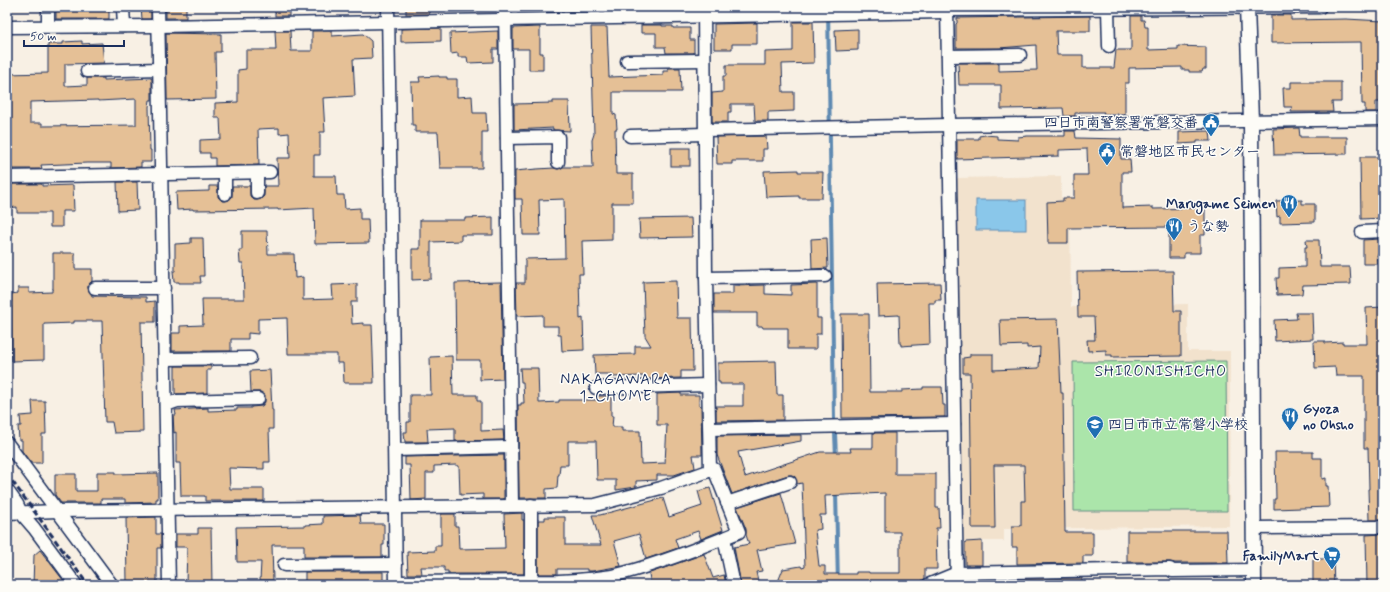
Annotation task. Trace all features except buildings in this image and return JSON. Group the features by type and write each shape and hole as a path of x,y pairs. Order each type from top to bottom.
{"street":[{"path":"48,7 48,26"},
{"path":"123,7 124,26"},
{"path":"158,7 169,585"},
{"path":"7,513 57,511 396,508 595,505 661,488 714,469 739,532 680,555 639,569 615,575 566,581 531,583 396,584 396,508 388,7"},
{"path":"505,7 512,506"},
{"path":"7,27 505,20 704,12 828,14 947,10 1320,7"},
{"path":"1247,8 1251,121 1254,585"},
{"path":"1108,9 1109,46"},
{"path":"947,10 957,585"},
{"path":"704,12 706,278 710,471"},
{"path":"948,56 1020,55"},
{"path":"627,61 704,60"},
{"path":"87,71 159,69"},
{"path":"630,136 830,127 1383,118"},
{"path":"506,138 558,137 558,162"},
{"path":"7,177 270,172"},
{"path":"257,173 257,193"},
{"path":"225,174 225,194"},
{"path":"1362,232 1383,231"},
{"path":"706,278 825,276"},
{"path":"95,288 164,288"},
{"path":"165,359 250,358"},
{"path":"596,388 708,385"},
{"path":"166,405 176,401 258,399"},
{"path":"710,429 954,424"},
{"path":"7,443 112,585"},
{"path":"395,450 511,447"},
{"path":"728,503 790,482"},
{"path":"7,490 17,504 20,513 34,528 76,585"},
{"path":"531,583 532,505"},
{"path":"1254,528 1383,527"},
{"path":"724,538 734,585"},
{"path":"284,565 396,564"},
{"path":"928,585 957,572 1170,569 1172,571 1254,570"}],"shaded area":[{"name":"四日市市立常磐小学校","path":"1061,176 1061,197 1070,198 1071,307 1188,304 1188,351 1230,351 1229,526 1004,529 1004,541 962,541 955,178"}],"green space":[{"path":"1226,361 1227,511 1074,511 1073,362"}],"water":[{"path":"976,200 1026,200 1026,230 976,230"}],"waterway":[{"path":"828,7 834,419"},
{"path":"835,433 836,457"},
{"path":"836,491 838,585"}],"railway":[{"path":"7,474 88,585"}],"place":[{"name":"四日市南警察署常磐交番","path":"1211,137"},
{"name":"常磐地区市民センター","path":"1107,166"},
{"name":"Marugame Seimen","path":"1289,218"},
{"name":"うな勢","path":"1174,241"},
{"name":"Gyoza no Ohsho","path":"1290,431"},
{"name":"四日市市立常磐小学校","path":"1095,439"},
{"name":"FamilyMart","path":"1332,570"}],"district":[{"name":"SHIRONISHICHO","path":"1161,371"},
{"name":"NAKAGAWARA 1-CHOME","path":"616,388"}]}
